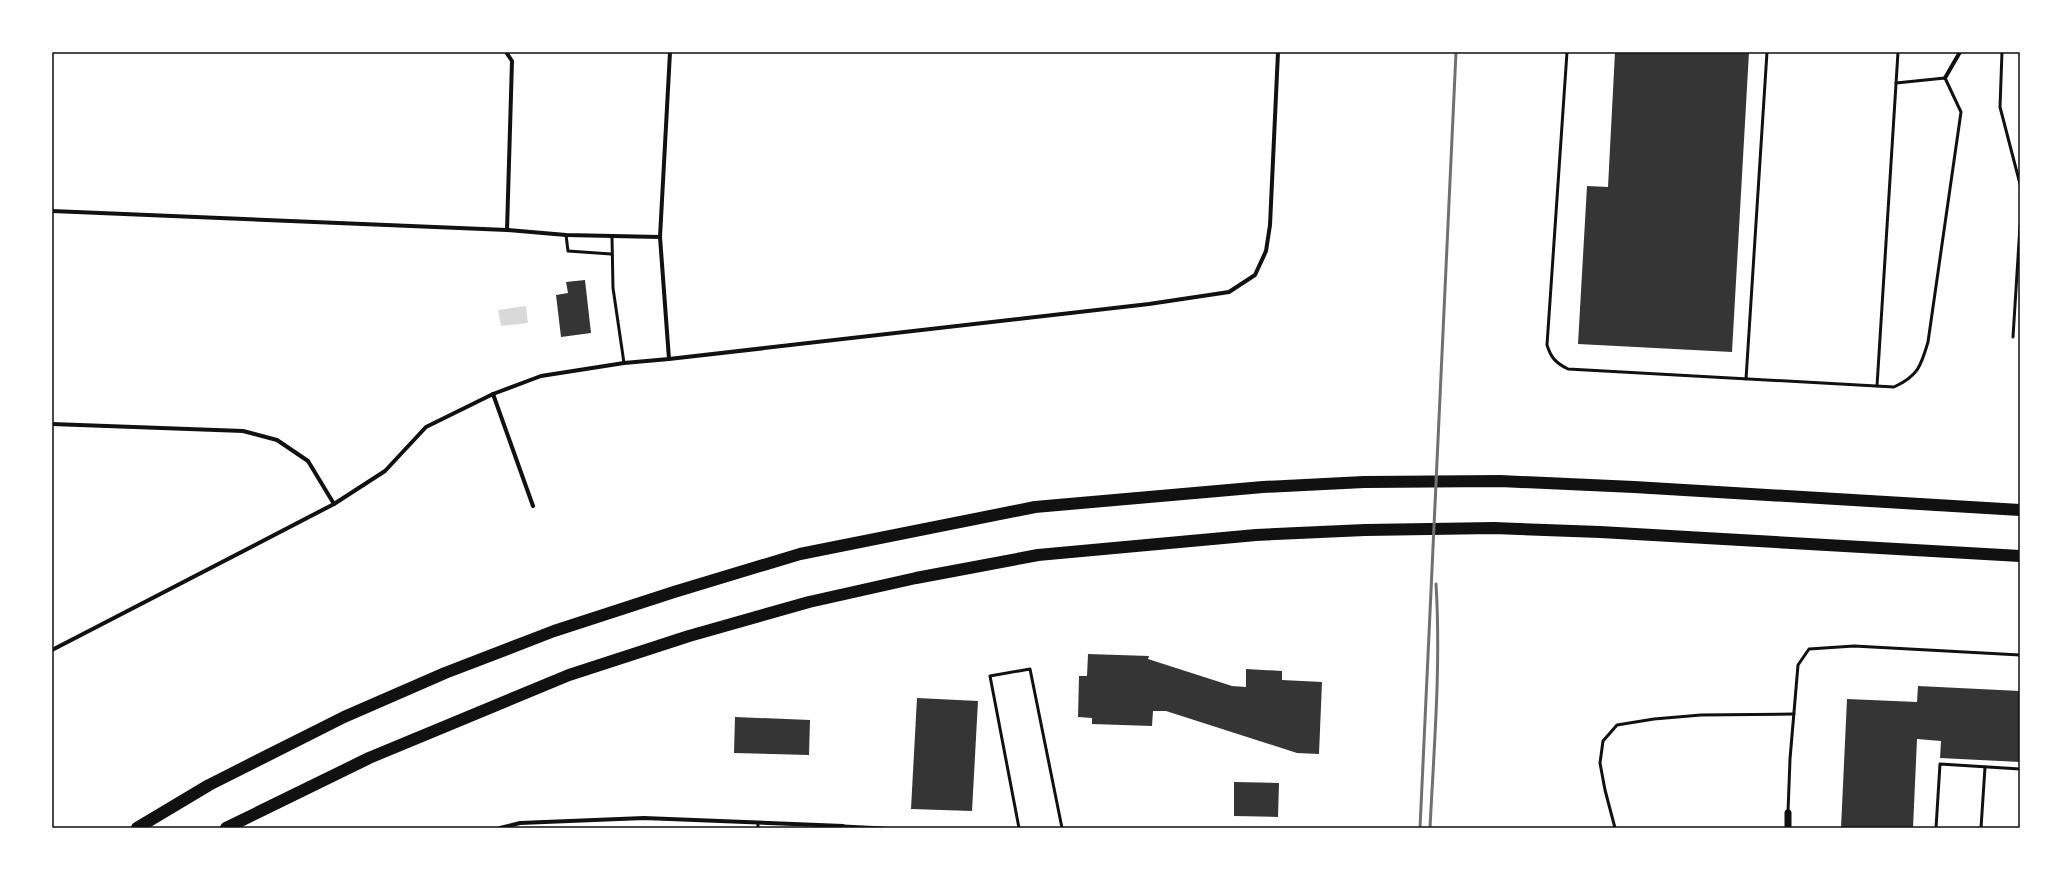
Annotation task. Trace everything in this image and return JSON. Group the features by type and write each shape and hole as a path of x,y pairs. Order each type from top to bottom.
{"highway":[{"path":"137,828 209,786 337,720 444,673 554,631 674,592 800,554 1035,507 1263,487 1364,482 1500,482 1634,487 2020,510"},
{"path":"226,828 369,758 455,721 569,675 689,636 809,602 916,578 1038,555 1256,535 1365,530 1494,528 1600,532 2020,556"}],"street":[{"path":"506,52 512,62 507,230"},
{"path":"669,359 660,237 670,52"},
{"path":"52,650 334,504 385,471 426,427 493,394 541,376 624,363 1156,303 1230,292 1255,275 1266,251 1270,225 1278,52"},
{"path":"1945,78 1960,52"},
{"path":"52,211 507,230 612,237 660,237"},
{"path":"493,394 532,506"},
{"path":"52,424 243,431 277,440 308,461 334,504"},
{"path":"1788,813 1788,828"},
{"path":"500,828 520,823 644,818 843,826"}],"lane":[{"path":"1567,52 1547,345 1550,354 1557,364 1568,369 1894,387 1909,380 1918,370 1928,342 1960,112 1945,78 1896,83"},
{"path":"1746,379 1767,52"},
{"path":"1877,386 1898,52"},
{"path":"2002,52 2000,107 2020,184"},
{"path":"2013,337 2020,226"},
{"path":"566,235 568,251 611,254"},
{"path":"612,237 611,254 615,305 624,363"},
{"path":"1788,813 1798,665 1809,649 1854,646 2020,655"},
{"path":"1019,828 990,676 1030,668 1062,828"},
{"path":"1615,828 1600,763 1603,740 1617,725 1654,719 1701,715 1794,714"},
{"path":"1936,828 1940,764 2020,769"},
{"path":"1981,828 1985,767"},
{"path":"758,823 758,828"},
{"path":"843,826 883,828"}],"shaded area":[{"path":"526,306 528,323 501,326 498,310"}],"building":[{"path":"1615,52 1749,52 1732,352 1578,344 1587,186 1608,187"},
{"path":"585,280 591,333 561,337 556,295 568,293 566,282"},
{"path":"1088,654 1149,656 1148,659 1232,686 1246,687 1246,669 1282,671 1282,680 1322,682 1319,754 1297,753 1166,711 1153,711 1152,726 1092,724 1092,718 1078,717 1079,676 1087,676"},
{"path":"1918,686 2020,691 2020,762 1940,758 1941,741 1917,739 1913,828 1841,828 1847,699 1917,702"},
{"path":"917,698 978,701 972,811 911,809"},
{"path":"735,717 810,720 809,755 734,753"},
{"path":"1234,782 1279,783 1278,817 1234,816"}],"railway":[{"path":"1420,828 1456,52"},
{"path":"1430,828 1438,645 1436,584"}]}
